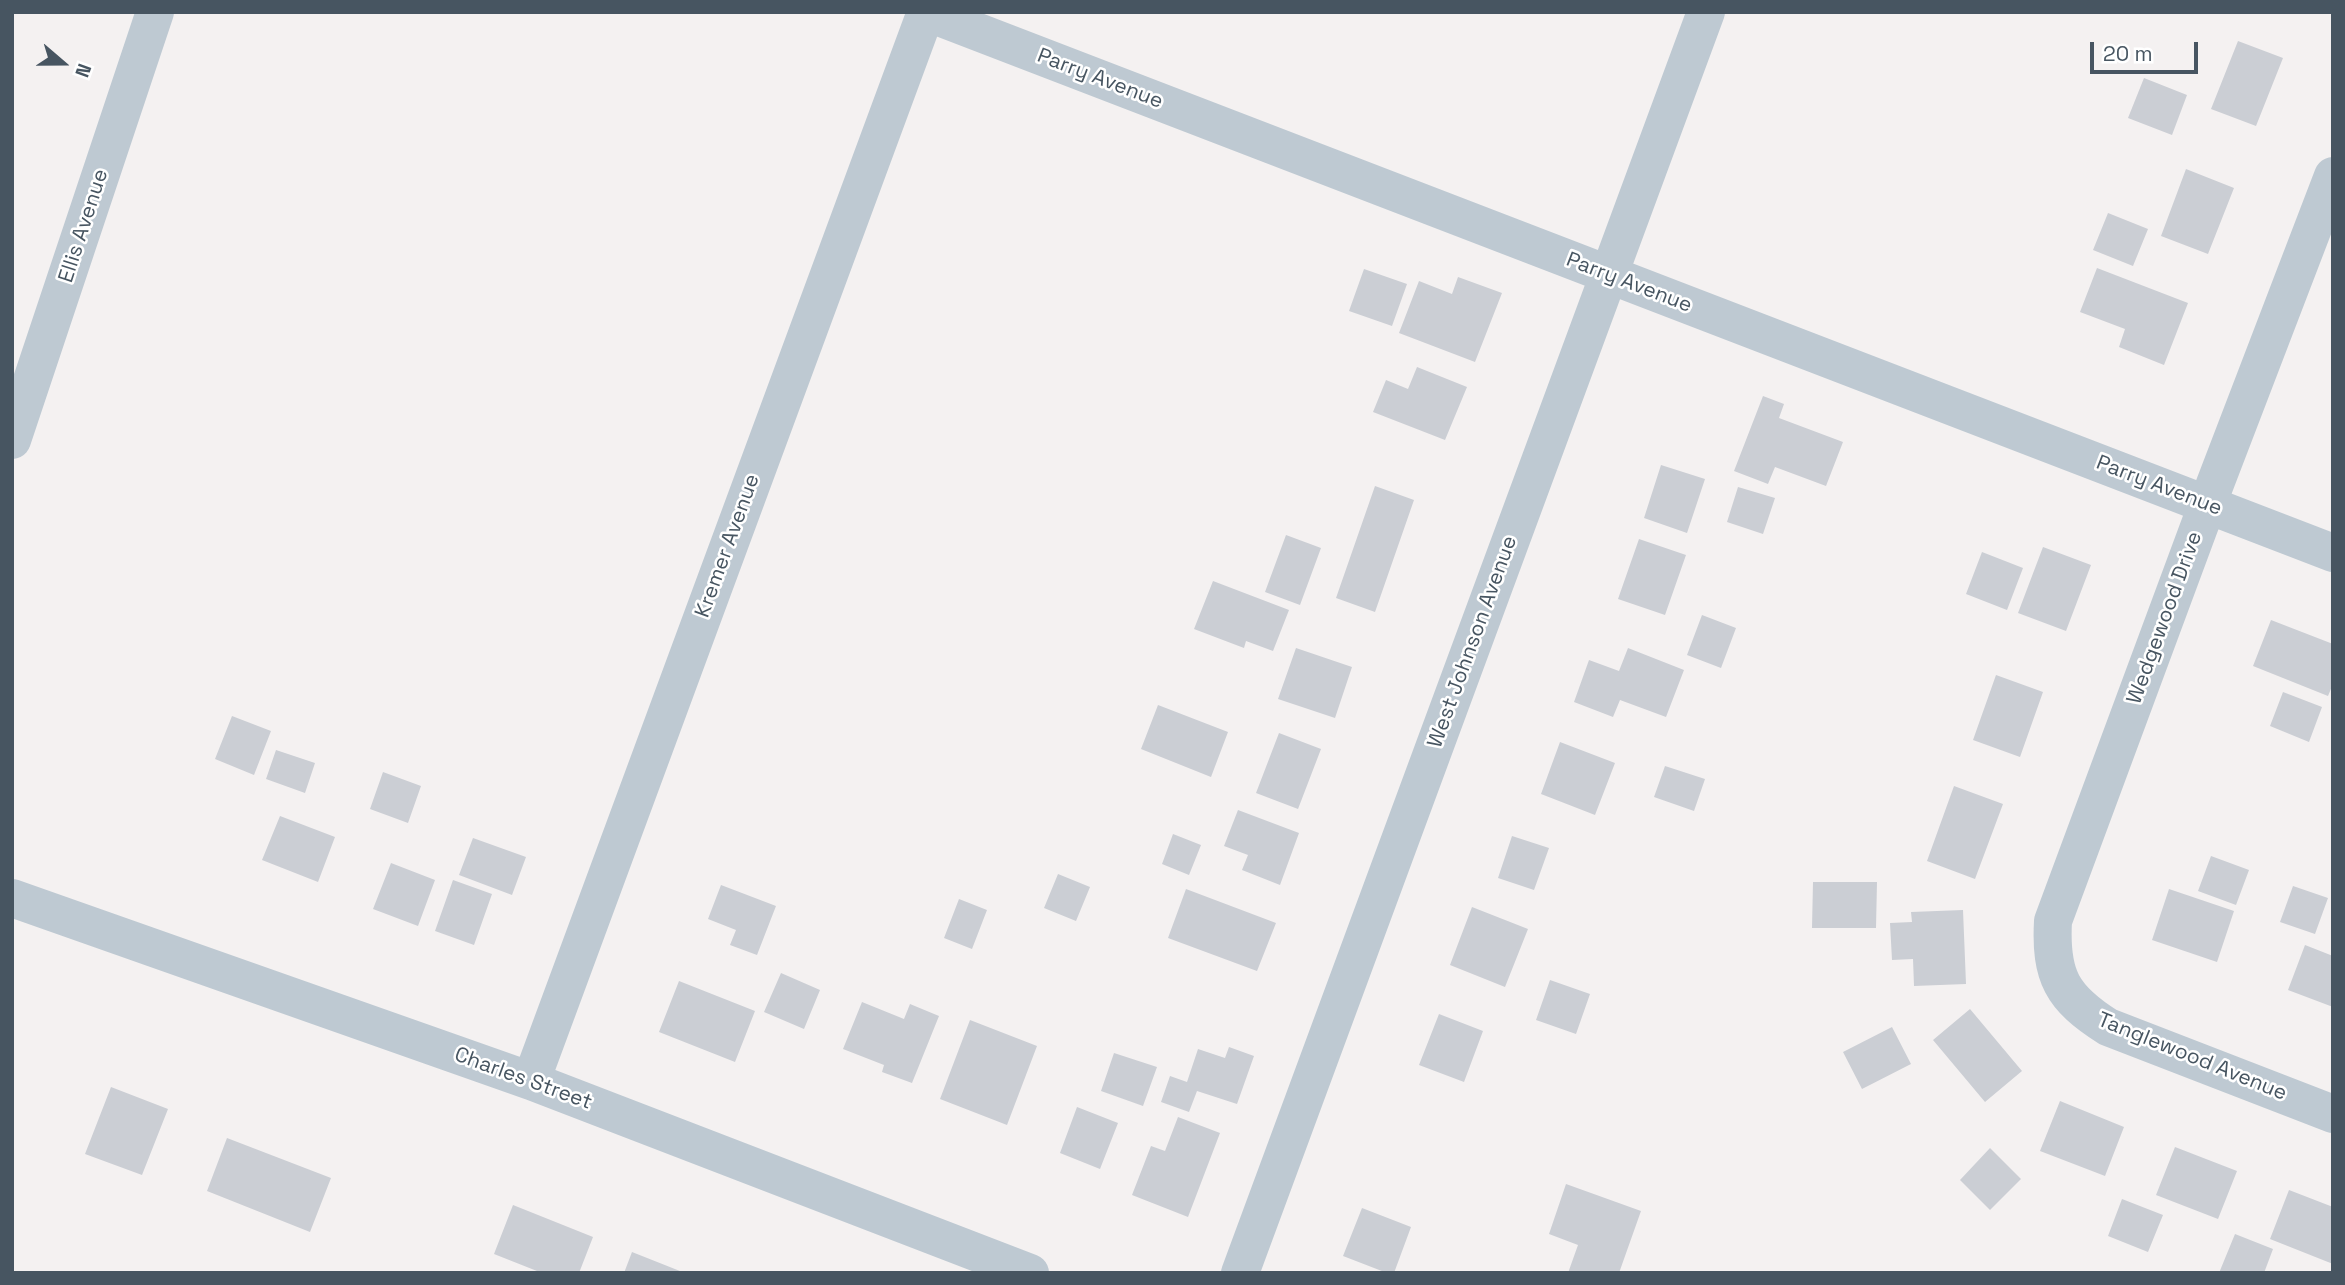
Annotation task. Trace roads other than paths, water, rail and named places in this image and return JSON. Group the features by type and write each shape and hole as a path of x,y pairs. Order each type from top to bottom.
{"street":[{"name":"Ellis Avenue","path":"12,440 155,12"},
{"name":"Parry Avenue","path":"926,12 2333,553"},
{"name":"Kremer Avenue","path":"531,1080 926,12"},
{"name":"West Johnson Avenue","path":"1240,1273 1706,12"},
{"name":"Wedgewood Drive","path":"2062,985 2052,952 2053,921 2207,505 2333,176"},
{"name":"Charles Street","path":"12,898 531,1080 1030,1273"},
{"name":"Tanglewood Avenue","path":"2062,985 2082,1011 2108,1027 2333,1114"}]}
